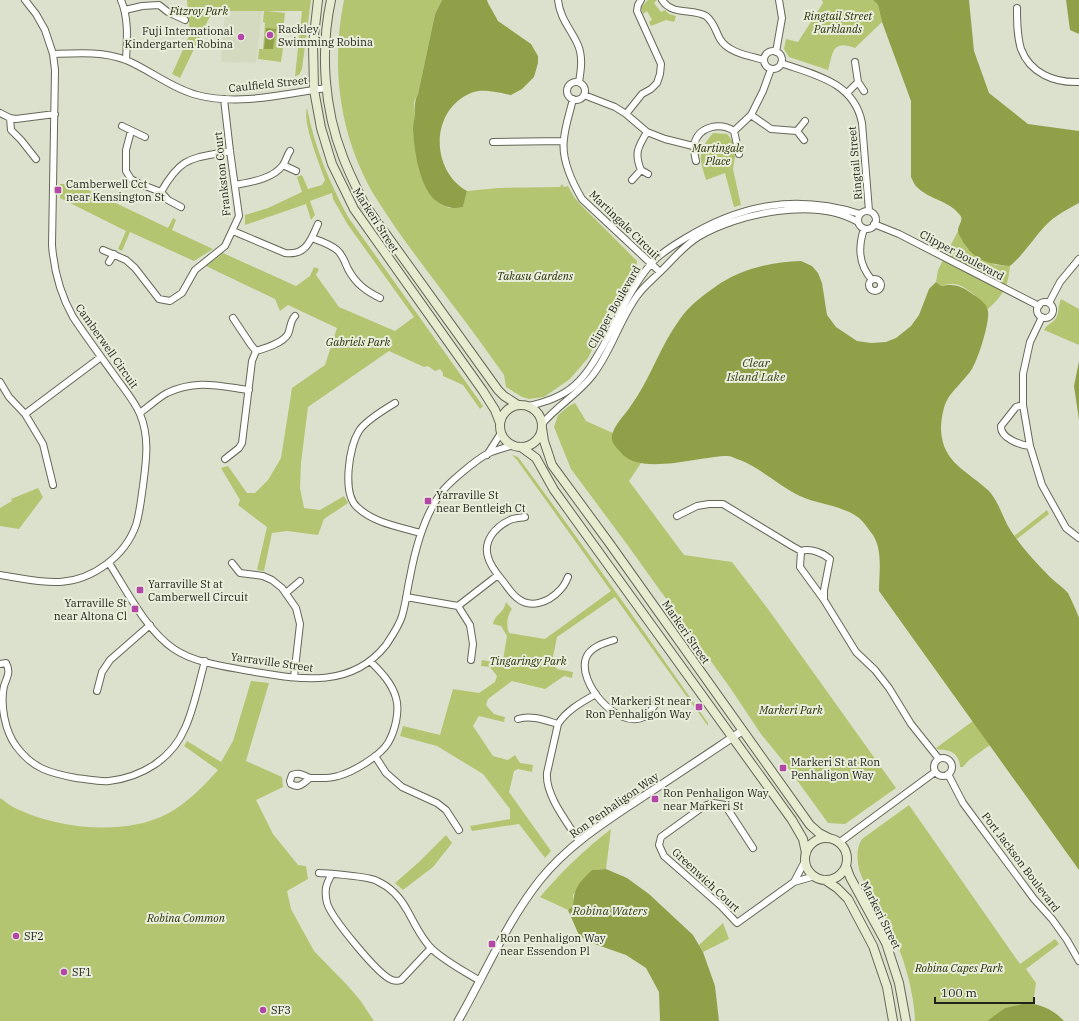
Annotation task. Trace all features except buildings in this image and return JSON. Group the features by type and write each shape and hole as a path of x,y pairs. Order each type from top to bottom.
{"main road":[{"name":"Markeri Street","path":"318,0 313,44 314,90 326,147 343,189 354,209 483,391 495,410 500,423"},
{"name":"Markeri Street","path":"331,0 326,44 326,88 342,156 365,204 498,390 518,405"},
{"path":"522,447 533,443 540,434 542,426 538,413 529,406 518,405 506,411 502,416 500,423 501,433 506,440 513,445 522,447 536,458 554,490 792,820 803,839 806,857 810,872 825,880 838,876 843,872 846,866 847,853 840,842 829,838 817,840 812,843 806,857"},
{"name":"Markeri Street","path":"542,426 544,441 552,465 810,825 819,833 829,838"},
{"name":"Markeri Street","path":"846,866 850,877 886,943 899,984 906,1021"},
{"name":"Markeri Street","path":"825,880 837,888 848,899 873,946 887,987 893,1021"}],"street":[{"name":"Camberwell Circuit","path":"0,575 43,581 69,581 87,576 110,563 126,544 136,526 140,512 147,459 145,431 140,413 80,328 67,305 57,281 53,258 52,211 55,70 53,54 45,30 25,0"},
{"path":"121,0 125,10 127,34 126,60"},
{"path":"557,0 561,15 578,46 582,65 579,82"},
{"path":"626,114 642,94 651,89 657,83 660,74 661,64 637,10 641,0"},
{"path":"662,0 665,5 670,8 683,12 694,12 704,15 711,20 721,41 726,46 733,50 764,60"},
{"path":"776,52 782,18 779,0"},
{"path":"125,10 160,2 168,12 185,20"},
{"path":"1017,8 1021,47 1025,58 1032,67 1045,76 1055,80 1079,82"},
{"name":"Caulfield Street","path":"53,54 82,52 126,60 173,85 196,94 224,99 264,97 326,88"},
{"path":"776,52 780,55 781,63 776,69 771,69 766,66 764,60 768,53 776,52"},
{"path":"855,62 858,82 864,91"},
{"name":"Ringtail Street","path":"781,63 835,83 847,93 858,109 862,122 869,212"},
{"path":"734,131 751,115 763,91 771,69"},
{"path":"579,82 585,87 584,95 579,100 573,99 568,93 568,87 573,83 579,82"},
{"path":"847,93 858,82"},
{"path":"584,95 626,114 647,132 665,139 693,146"},
{"name":"Frankston Court","path":"104,250 126,260 135,268 159,299 170,301 182,293 195,270 224,246 233,231 239,216 224,99"},
{"name":"Martingale Circuit","path":"573,99 563,141 566,165 573,184 582,199 660,272"},
{"path":"0,113 10,118 23,119 55,114"},
{"path":"751,115 771,129 797,132 804,140"},
{"path":"10,118 11,130 36,159"},
{"path":"797,132 805,121"},
{"path":"122,126 145,137"},
{"path":"696,161 693,146 699,135 705,129 711,127 727,127 734,131 739,154"},
{"path":"131,131 126,150 126,171 131,179 161,192 168,200 181,207"},
{"path":"647,132 636,155 641,170 648,174"},
{"path":"493,142 563,141"},
{"path":"161,192 174,172 182,164 192,158 230,151"},
{"path":"235,184 254,181 275,173 283,165 290,151"},
{"path":"283,165 296,171"},
{"path":"632,180 641,170"},
{"name":"Clipper Boulevard","path":"529,406 548,401 558,396 574,386 581,379 593,363 629,296 651,263 702,228 746,210 787,204 801,203 831,206 860,214"},
{"name":"Clipper Boulevard","path":"542,426 553,411 574,395 592,376 604,358 636,297 645,286 676,254 699,237 736,220 749,216 784,211 814,211 839,214 858,222"},
{"path":"863,212 869,212 875,217 874,224 869,229 864,229 858,220 860,214 863,212"},
{"path":"233,231 285,253 291,254 298,253 302,250 312,238 318,224"},
{"name":"Clipper Boulevard","path":"874,224 899,234 1039,306"},
{"path":"864,229 859,249 863,268 872,280"},
{"path":"312,238 333,247 339,252 349,271 358,283 366,290 380,298"},
{"path":"109,262 114,254"},
{"path":"1049,303 1060,282 1079,259"},
{"path":"1042,317 1038,311 1039,306 1042,303 1049,303"},
{"path":"1042,317 1047,318 1052,313 1052,307 1049,303"},
{"path":"256,351 268,348 286,337 291,320 295,316"},
{"path":"1042,317 1030,342 1023,374 1023,405 1030,446 1042,485 1066,528 1079,538"},
{"path":"233,318 256,351"},
{"path":"225,459 239,448 242,443 252,361 256,351"},
{"path":"25,414 101,357"},
{"path":"0,382 9,397 25,414 43,444 53,485"},
{"path":"140,413 166,394 192,384 212,384 249,390"},
{"path":"395,403 379,413 359,431 351,451 348,471 349,493 355,505 367,515 383,522 421,533"},
{"path":"1023,405 1016,407 1001,426 1001,429 1002,434 1022,445 1030,446"},
{"path":"487,454 501,433"},
{"name":"Yarraville Street","path":"110,563 150,625 159,637 175,650 194,658 220,665 270,674 322,679 335,677 356,669 370,661 379,653 393,635 402,617 410,575 421,533 441,493 451,481 487,454 513,445"},
{"path":"677,516 697,506 723,504 801,551 805,550 823,554 830,559 824,590 824,600"},
{"path":"525,517 510,520 496,529 491,535 487,548 487,556 498,575 516,598 532,604 541,603 551,597 560,590 568,577"},
{"path":"801,551 800,567 824,600 856,652 875,670 889,688 911,724 939,759"},
{"path":"232,564 240,573 263,576 272,580 286,593 296,608 300,624 294,677"},
{"path":"406,598 458,606 498,575"},
{"path":"286,593 300,581"},
{"path":"458,606 470,625 473,644 471,660"},
{"path":"97,691 102,672 110,660 150,625"},
{"path":"614,640 601,644 592,650 586,657 585,671 596,694 610,710 617,715 635,719 646,715 658,700"},
{"path":"0,664 6,663 8,666 9,675 4,686 3,711 6,726 16,746 30,762 54,774 108,781 130,777 154,767 174,748 185,728 205,661"},
{"path":"310,778 339,776 375,756 388,743 396,718 398,706 394,690 383,674 370,661"},
{"path":"0,680 4,686"},
{"path":"579,841 550,793 547,786 547,773 558,724 561,718 571,709 596,694"},
{"path":"518,719 529,717 558,724"},
{"name":"Ron Penhaligon Way","path":"458,1021 525,900 541,879 579,841 605,822 742,731"},
{"path":"375,756 386,773 402,787 446,810 459,830"},
{"path":"935,772 934,765 939,759"},
{"path":"935,772 942,776 948,774 951,769 951,764 947,759 939,759"},
{"path":"840,842 935,772"},
{"name":"Port Jackson Boulevard","path":"948,774 963,803 1034,899 1067,940 1079,960"},
{"name":"Greenwich Court","path":"753,848 725,805 712,803 704,806 662,837 659,845 664,856 738,923 794,882 815,876"},
{"name":"Greenwich Court","path":"794,882 806,857"},
{"path":"319,873 376,880 394,892 404,904 431,948 449,962 480,981"},
{"path":"332,874 326,883 327,901 330,909 344,931 383,975 393,981 401,980 431,948"}],"shaded area":[{"name":"Fuji International Kindergarten Robina","path":"225,11 262,11 256,63 221,62"}],"green space":[{"name":"Fitzroy Park","path":"187,0 311,0 302,69 299,75 295,76 302,11 267,11 285,13 284,23 278,23 276,47 283,48 281,62 258,59 259,49 263,49 265,23 263,22 264,11 213,10 180,78 172,74 190,34"},
{"name":"Takasu Gardens","path":"344,0 442,0 435,14 418,94 414,102 415,116 413,129 415,149 425,186 443,205 449,208 463,207 467,191 498,188 560,187 562,184 564,187 568,186 580,204 637,261 636,269 613,308 588,358 570,379 544,397 529,399 522,397 506,387 504,375 394,225 376,198 364,175 354,152 346,127 338,77 338,51"},
{"path":"648,0 657,0 654,3 661,12 665,10 669,14 676,16 674,22 666,20 651,26 649,22 652,20 647,11 643,14 641,7"},
{"name":"Ringtail Street Parklands","path":"822,0 873,0 878,5 882,22 855,48 842,45 835,49 828,70 789,57 784,49 786,39 798,42 823,3"},
{"name":"Gabriels Park","path":"307,108 318,151 348,217 483,406 480,409 463,385 443,376 440,369 435,371 428,366 424,367 389,351 308,407 301,463 300,488 304,508 320,510 344,496 348,503 324,519 318,535 287,531 272,533 264,571 257,570 267,527 238,505 240,500 221,468 228,466 247,493 255,493 268,480 281,458 292,388 325,365 337,328 288,305 280,311 275,299 206,266 223,253 296,286 310,276 314,267 319,269 316,275 339,307 395,331 414,317 348,225 333,199 332,193 310,201 315,215 311,220 306,204 245,225 245,215 268,208 302,192 297,177 302,175 308,189 322,185 325,180 309,133 306,114"},
{"name":"Martingale Place","path":"713,133 727,134 736,151 733,169 741,205 734,207 725,173 706,180 701,155 704,145"},
{"path":"60,184 76,184 168,228 173,218 176,220 172,230 213,249 194,261 130,232 122,251 118,249 126,231 60,198"},
{"path":"958,231 967,248 995,265 1010,266 1008,280 1004,290 988,309 976,296 959,285 948,284 941,286 936,282 938,270"},
{"path":"1061,299 1079,309 1079,345 1044,330 1055,320"},
{"name":"Markeri Park","path":"575,403 586,421 613,433 612,440 621,451 627,457 641,463 629,481 684,555 732,562 768,609 896,788 845,824 828,823 783,761 761,734 731,689 571,469 554,427 558,415"},
{"name":"Tingaringy Park","path":"512,455 518,457 708,723 708,726 615,597 557,637 552,662 557,669 573,672 572,678 564,676 545,689 512,681 488,699 486,705 494,714 505,717 504,722 479,716 473,726 493,756 508,760 515,755 520,763 533,765 532,772 518,769 514,771 509,792 551,851 545,858 519,824 472,831 470,826 510,819 510,809 483,774 437,746 400,736 403,726 440,735 453,689 479,693 495,682 497,676 490,667 481,666 482,660 498,663 503,660 507,636 501,626 493,624 506,602 512,609 508,621 509,633 545,639 611,591"},
{"path":"38,488 43,497 19,529 0,526 0,508 12,501 11,499"},
{"path":"1047,510 1049,514 1017,539 1014,536"},
{"name":"Robina Common","path":"251,681 269,683 246,761 282,777 283,787 256,800 273,834 298,865 306,866 308,879 287,891 291,909 314,951 360,1000 374,1021 0,1021 0,798 13,807 32,815 51,821 91,827 131,825 150,821 167,814 194,794 218,770 184,746 187,741 221,762 233,741"},
{"path":"973,721 990,745 969,760 963,767 960,767 958,759 954,753 936,748"},
{"name":"Robina Capes Park","path":"909,805 1020,964 1055,939 1059,944 1026,969 1036,983 1033,1003 1026,1003 1006,1008 987,1021 915,1021 912,995 906,968 891,929 863,880 857,857 862,839"},
{"path":"611,829 606,869 592,870 573,895 573,906 568,910 540,897 574,861"},
{"path":"446,835 452,843 433,867 403,890 395,883 419,862"},
{"path":"723,923 729,939 703,952 699,945"}],"water":[{"path":"442,0 487,0 498,21 531,44 538,56 538,63 534,77 522,89 511,95 486,91 471,93 458,101 448,113 442,126 440,140 441,155 446,169 455,181 467,191 463,207 458,208 445,206 433,198 427,191 416,156 413,128 415,102 435,14"},
{"path":"873,0 969,0 974,51 989,93 1028,124 1079,131 1079,203 1049,222 1020,257 1010,266 989,263 972,253 963,242 958,232 961,216 950,206 923,192 913,182 911,177 911,101 882,22 878,5"},
{"path":"1066,0 1079,0 1079,34 1070,30"},
{"path":"266,28 276,29 273,49 264,49"},
{"name":"Clear Island Lake","path":"801,261 812,266 818,273 822,283 827,315 836,327 857,341 871,343 886,342 896,338 911,326 919,315 929,289 936,282 941,286 955,285 963,288 981,300 987,308 988,316 985,332 972,369 946,402 942,415 942,441 951,458 965,472 989,491 998,505 1008,526 1024,549 1050,577 1068,593 1079,618 1079,870 879,591 880,562 878,548 873,535 861,520 845,510 800,496 756,468 731,456 673,463 644,464 632,461 623,455 612,440 615,427 637,397 673,329 692,306 705,294 735,275 767,265"},
{"path":"1079,361 1079,420 1074,386"},
{"name":"Robina Waters","path":"606,869 627,878 649,894 693,935 703,952 715,986 719,1021 660,1021 659,992 646,968 626,955 586,941 578,933 568,910 573,906 576,890 592,870"},
{"path":"1026,1003 1047,1008 1064,1021 987,1021 1005,1008"}],"place":[{"name":"Rackley Swimming Robina","path":"270,35"},
{"name":"Fuji International Kindergarten Robina","path":"241,37"},
{"name":"Camberwell Cct near Kensington St","path":"58,190"},
{"name":"Yarraville St near Bentleigh Ct","path":"428,501"},
{"name":"Yarraville St at Camberwell Circuit","path":"140,590"},
{"name":"Yarraville St near Altona Cl","path":"135,609"},
{"name":"Markeri St near Ron Penhaligon Way","path":"699,707"},
{"name":"Markeri St at Ron Penhaligon Way","path":"783,768"},
{"name":"Ron Penhaligon Way near Markeri St","path":"655,799"},
{"name":"SF2","path":"16,936"},
{"name":"Ron Penhaligon Way near Essendon Pl","path":"492,944"},
{"name":"SF1","path":"64,972"},
{"name":"SF3","path":"263,1010"}]}
